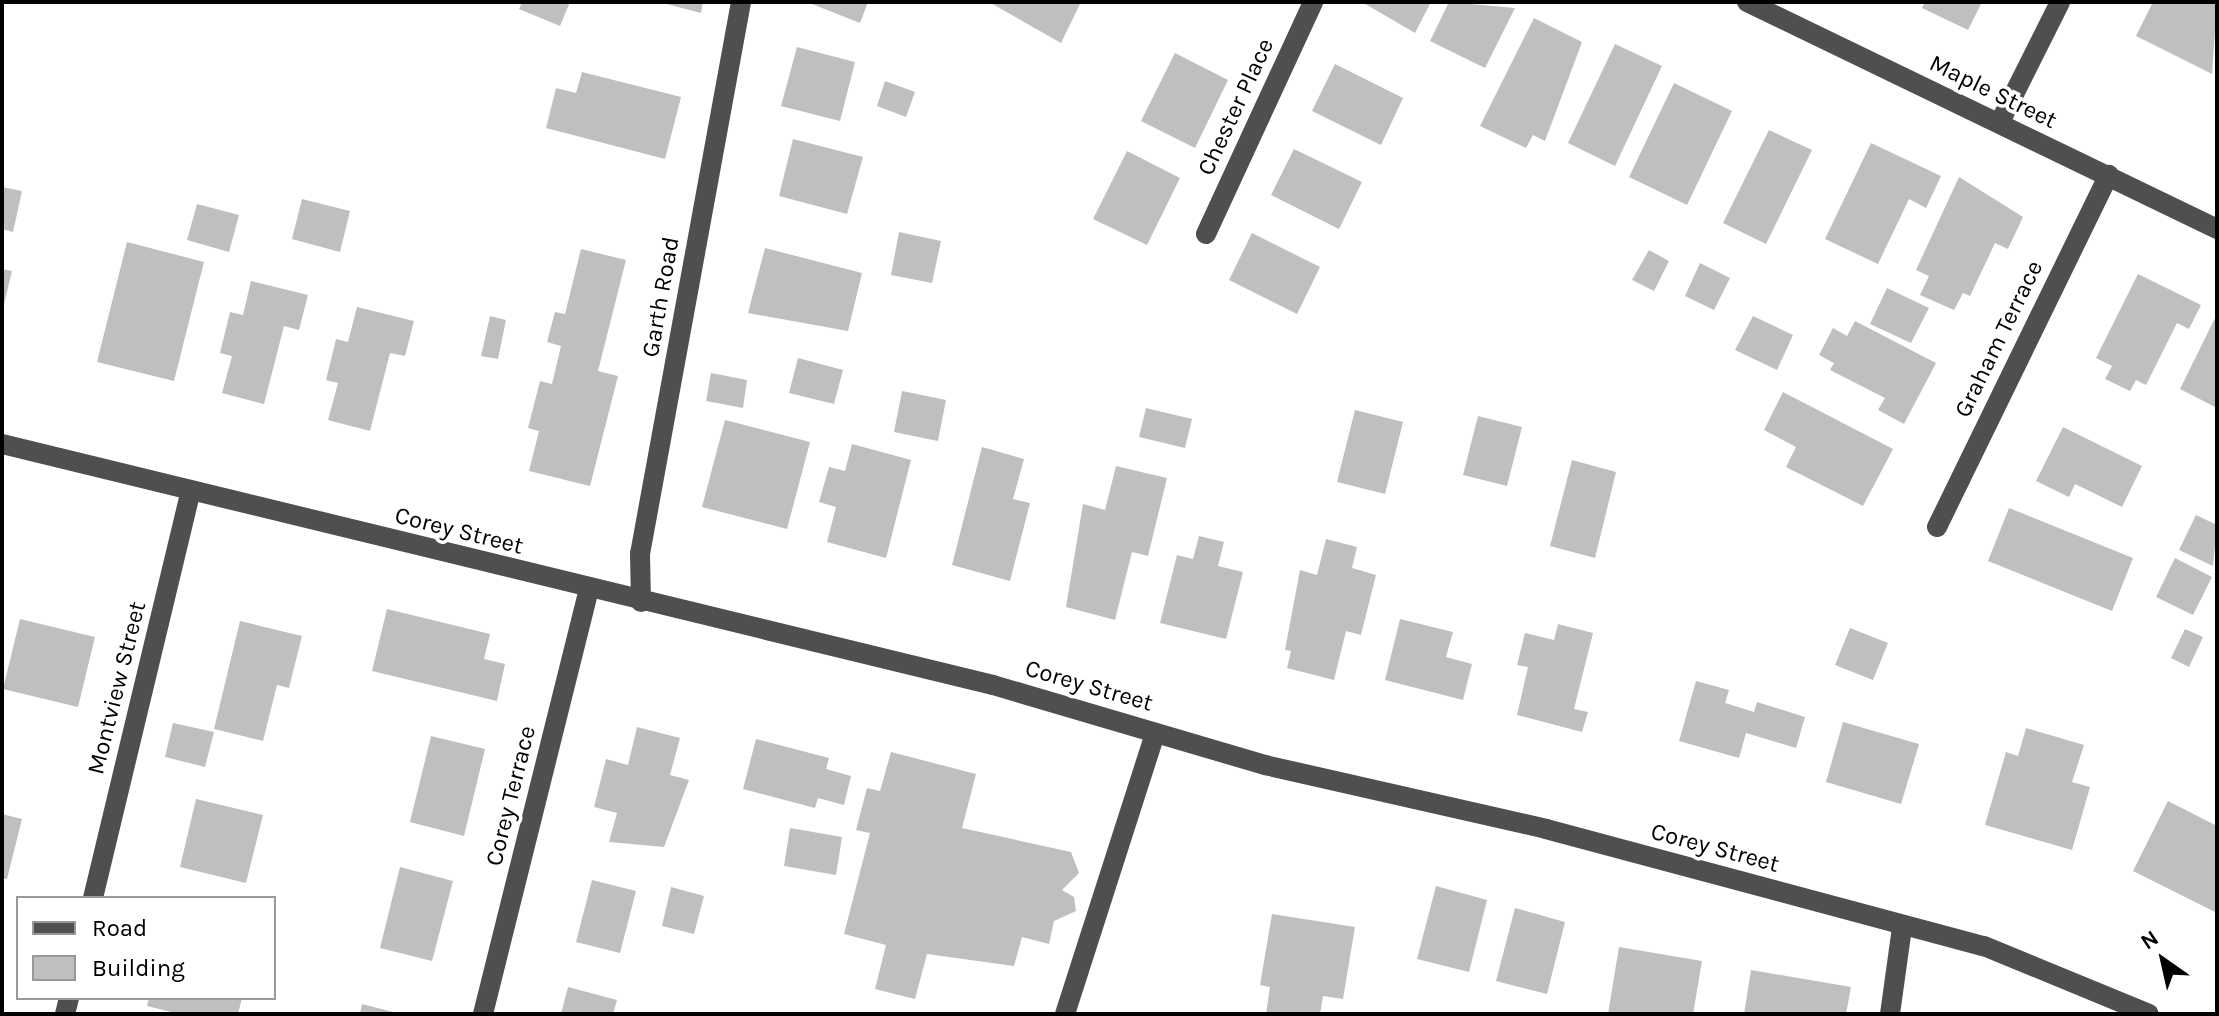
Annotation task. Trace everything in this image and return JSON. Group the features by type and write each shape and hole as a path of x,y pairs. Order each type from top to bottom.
{"street":[{"name":"Garth Road","path":"641,602 640,554 741,2"},
{"name":"Chester Place","path":"1206,234 1313,2"},
{"name":"Maple Street","path":"1747,2 2217,229"},
{"path":"2000,122 2060,2"},
{"name":"Graham Terrace","path":"1937,527 2109,175"},
{"name":"Corey Street","path":"2,444 589,590 993,685 1155,733 1546,829 1902,927 1984,946 2149,1014"},
{"name":"Montview Street","path":"93,896 191,491"},
{"name":"Corey Terrace","path":"483,1014 589,590"},
{"path":"1065,1014 1155,733"},
{"path":"1890,1014 1902,927"}],"building":[{"path":"522,2 570,2 560,26 519,9"},
{"path":"659,2 703,2 701,13"},
{"path":"807,2 868,2 860,23"},
{"path":"989,2 1081,2 1061,43"},
{"path":"1362,2 1431,2 1415,33"},
{"path":"1449,2 1515,8 1485,68 1430,41"},
{"path":"1925,2 1982,2 1968,30 1922,8"},
{"path":"2153,2 2217,2 2212,74 2136,36"},
{"path":"1534,18 1582,42 1545,141 1533,135 1526,148 1480,126"},
{"path":"1615,44 1662,66 1615,166 1568,143"},
{"path":"797,47 855,62 840,121 781,106"},
{"path":"1175,53 1228,80 1195,148 1141,121"},
{"path":"1335,64 1403,98 1381,145 1312,111"},
{"path":"582,72 681,97 665,159 546,128 556,88 576,93"},
{"path":"885,81 915,92 906,117 877,106"},
{"path":"1674,83 1732,111 1687,205 1629,177"},
{"path":"1769,130 1812,150 1766,244 1723,223"},
{"path":"793,139 863,157 847,214 779,196"},
{"path":"1871,143 1941,176 1926,208 1909,199 1878,264 1825,239"},
{"path":"1294,149 1362,182 1339,229 1271,195"},
{"path":"1127,151 1180,178 1147,245 1093,219"},
{"path":"1959,177 2023,217 2008,249 1995,243 1970,296 1963,293 1954,310 1920,295 1929,276 1916,270"},
{"path":"2,187 22,191 13,232 2,229"},
{"path":"302,199 350,211 340,252 292,239"},
{"path":"197,204 239,215 229,252 187,240"},
{"path":"899,232 941,241 932,283 891,275"},
{"path":"1252,233 1320,267 1297,314 1229,280"},
{"path":"127,242 204,262 174,381 97,362"},
{"path":"765,248 862,273 848,331 748,313"},
{"path":"581,249 626,260 598,371 618,376 590,486 529,471 539,431 528,428 540,381 552,384 561,346 547,342 555,312 565,314"},
{"path":"1649,250 1669,261 1654,291 1632,280"},
{"path":"1700,263 1730,278 1714,310 1685,296"},
{"path":"2,269 12,271 3,308 2,307"},
{"path":"2138,274 2201,305 2189,329 2177,323 2146,385 2136,380 2130,391 2105,379 2112,366 2096,358"},
{"path":"251,281 308,295 299,330 284,326 264,404 222,393 232,356 220,353 230,312 243,315"},
{"path":"1887,288 1929,308 1911,343 1870,324"},
{"path":"357,307 414,321 405,356 390,353 370,431 328,420 338,383 326,380 336,339 348,342"},
{"path":"2217,314 2217,408 2180,389"},
{"path":"490,316 506,320 498,359 481,356"},
{"path":"1753,316 1793,335 1777,370 1735,350"},
{"path":"1855,321 1936,363 1904,424 1878,410 1885,398 1830,370 1834,363 1819,355 1833,328 1847,336"},
{"path":"798,358 843,370 834,404 789,393"},
{"path":"711,373 747,380 743,408 706,401"},
{"path":"902,391 946,400 938,441 894,432"},
{"path":"1783,392 1893,449 1863,506 1786,467 1796,447 1764,430"},
{"path":"1146,408 1192,419 1185,448 1139,437"},
{"path":"1355,410 1403,422 1385,494 1337,482"},
{"path":"1478,416 1522,427 1507,486 1463,475"},
{"path":"725,420 810,442 787,529 702,507"},
{"path":"2063,427 2142,466 2122,507 2075,484 2069,497 2036,481"},
{"path":"852,444 911,460 886,558 827,542 836,507 819,502 829,467 845,471"},
{"path":"982,447 1024,459 1013,499 1030,503 1010,581 952,565"},
{"path":"1572,460 1616,472 1595,558 1550,546"},
{"path":"1116,466 1167,478 1148,556 1132,552 1115,620 1066,607 1083,504 1105,510"},
{"path":"2009,508 2133,558 2112,611 1988,561"},
{"path":"2196,515 2217,525 2213,566 2179,550"},
{"path":"1199,536 1224,542 1218,566 1243,572 1226,639 1160,623 1177,555 1193,559"},
{"path":"1326,539 1357,547 1352,568 1376,575 1361,635 1346,631 1334,680 1287,668 1291,651 1285,650 1300,570 1317,575"},
{"path":"2175,558 2212,577 2193,615 2156,597"},
{"path":"387,609 490,634 484,659 505,664 497,701 372,671"},
{"path":"20,619 95,637 78,707 3,689"},
{"path":"1400,619 1453,632 1446,657 1472,664 1463,700 1385,680"},
{"path":"240,621 302,636 289,688 277,685 263,741 214,729"},
{"path":"1558,624 1593,633 1574,709 1588,712 1582,732 1517,715 1528,667 1517,665 1525,633 1554,640"},
{"path":"1850,628 1888,643 1873,680 1835,665"},
{"path":"2185,629 2203,637 2189,667 2171,658"},
{"path":"1696,681 1729,690 1725,703 1754,712 1757,702 1805,717 1796,748 1746,733 1739,758 1679,741"},
{"path":"1843,722 1919,744 1901,804 1826,782"},
{"path":"173,723 214,732 205,767 165,757"},
{"path":"637,727 680,738 670,775 689,780 664,847 609,842 617,813 594,807 606,759 628,765"},
{"path":"2026,728 2084,745 2072,782 2090,787 2072,850 1985,825 2006,752 2018,756"},
{"path":"431,736 485,749 464,836 410,822"},
{"path":"756,739 829,758 826,769 851,776 844,805 818,798 815,808 743,789"},
{"path":"891,752 976,774 962,828 1071,852 1079,873 1062,890 1074,897 1076,911 1054,921 1049,944 1022,937 1014,966 927,954 915,999 875,989 886,945 844,934 870,833 856,830 867,788 880,791"},
{"path":"196,799 263,815 246,883 180,867"},
{"path":"2168,801 2217,826 2217,913 2133,871"},
{"path":"2,814 22,819 7,879 2,878"},
{"path":"790,828 842,837 836,875 784,866"},
{"path":"400,867 453,881 432,961 380,948"},
{"path":"592,880 636,891 620,953 576,942"},
{"path":"1436,886 1487,900 1469,972 1417,959"},
{"path":"671,887 704,896 694,934 662,926"},
{"path":"1515,908 1565,922 1547,994 1496,981"},
{"path":"1272,914 1355,927 1343,999 1323,996 1320,1014 1266,1014 1270,987 1260,985"},
{"path":"1619,947 1702,961 1693,1014 1608,1014"},
{"path":"1751,970 1851,987 1846,1014 1744,1014"},
{"path":"568,987 617,1000 613,1014 561,1014"},
{"path":"148,1000 242,1000 238,1014 179,1014 147,1006"},
{"path":"362,1004 397,1013 397,1014 360,1014"}]}
